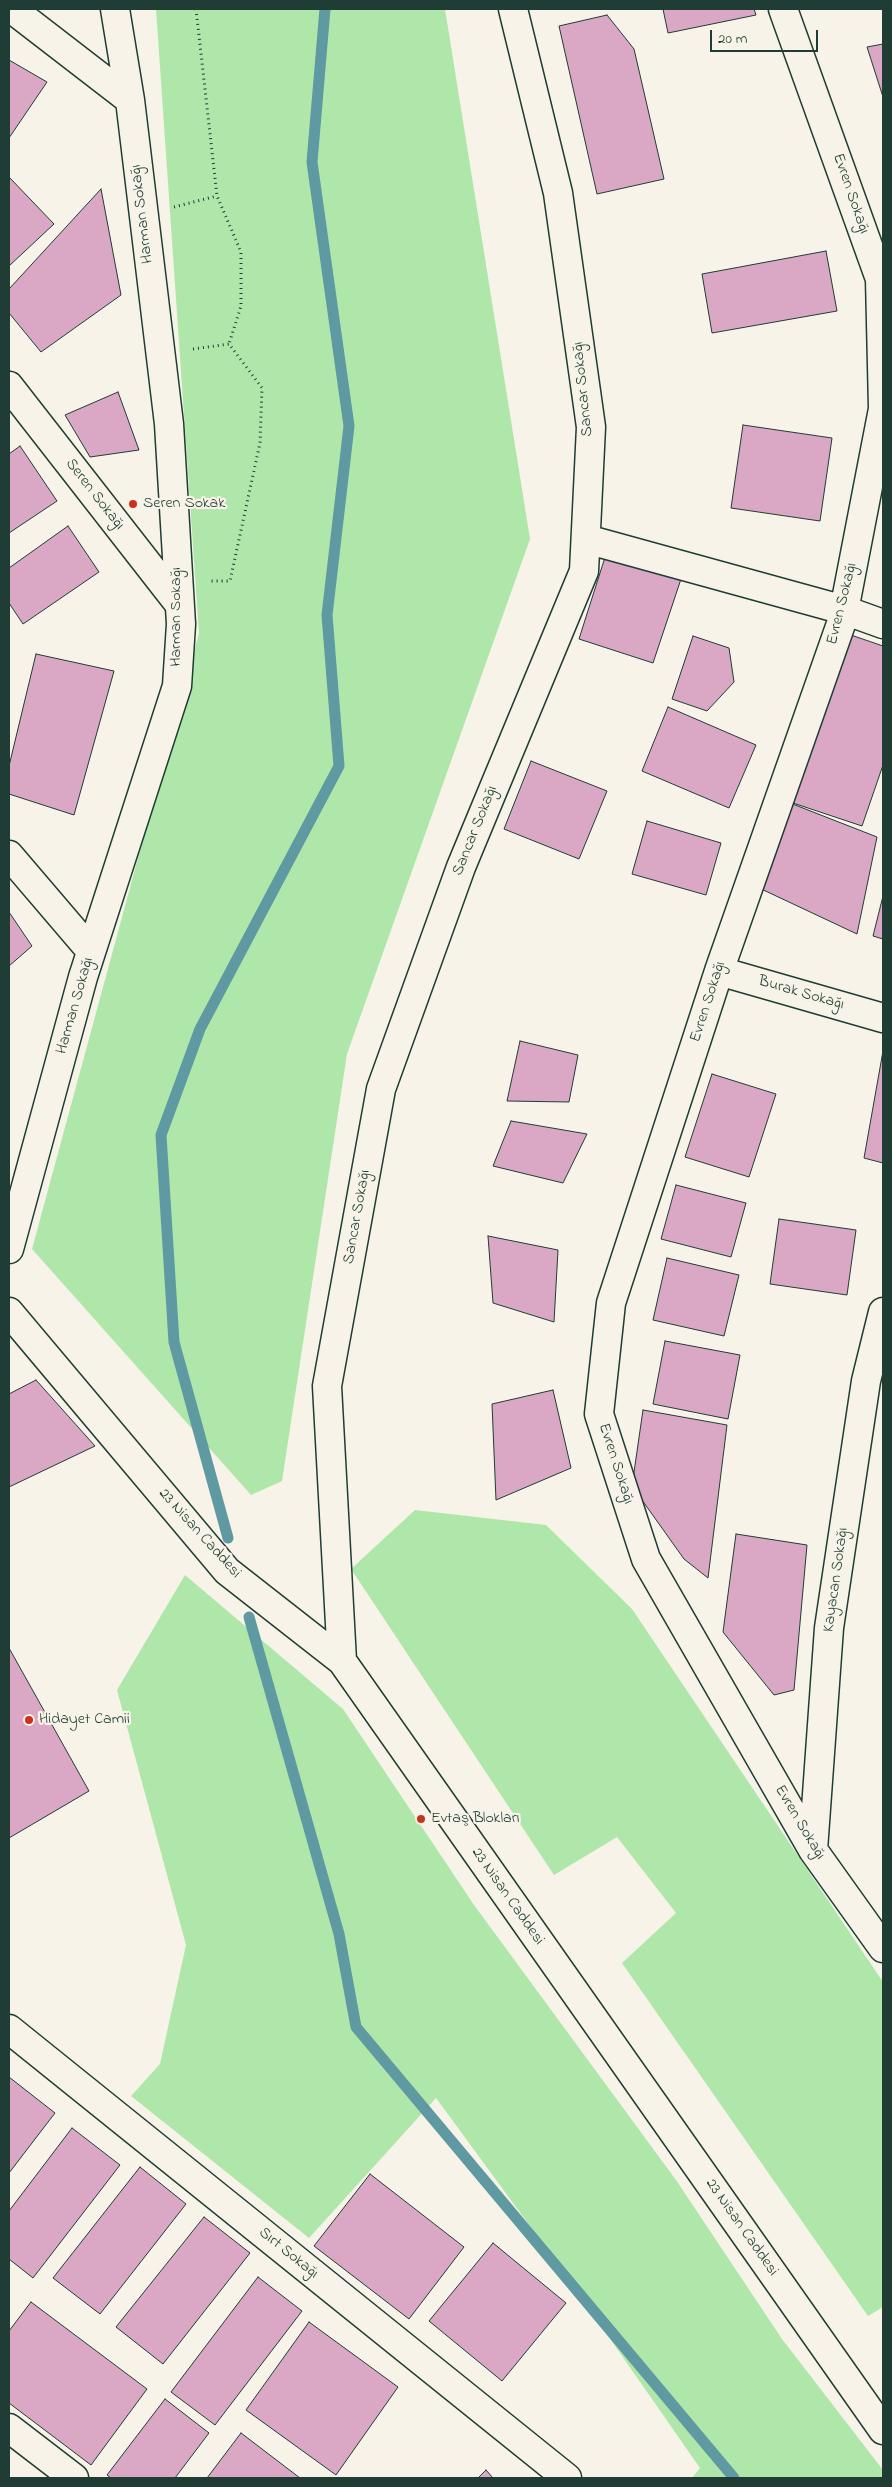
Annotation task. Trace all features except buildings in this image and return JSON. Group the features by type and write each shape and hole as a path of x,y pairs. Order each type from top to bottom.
{"street":[{"path":"12,9 130,100"},
{"name":"Sancar Sokağı","path":"342,1661 327,1386 380,1089 461,867 584,571 591,427 558,193 512,9"},
{"name":"Evren Sokağı","path":"783,9 880,279 883,409 844,610 719,971 611,1303 599,1414 646,1559 813,1850 883,1948"},
{"name":"Harman Sokağı","path":"9,1249 91,951 177,686 181,624 169,424 118,14"},
{"name":"Seren Sokağı","path":"9,386 179,592"},
{"path":"586,539 844,610 883,624"},
{"path":"9,855 91,951"},
{"name":"Burak Sokağı","path":"719,971 883,1018"},
{"name":"23 Nisan Caddesi","path":"9,1312 227,1571 342,1661 883,2430"},
{"name":"Kayacan Sokağı","path":"813,1850 829,1628 866,1381 883,1312"},
{"name":"Sırt Sokağı","path":"9,2029 567,2478"},
{"path":"9,2428 74,2478"}],"path":[{"path":"196,9 217,196 241,252 241,306 229,344"},
{"path":"143,214 217,196"},
{"path":"160,354 229,344"},
{"path":"179,592 230,581 260,442 262,388 229,344"}],"green space":[{"path":"156,9 445,9 530,539 347,1054 282,1481 251,1495 32,1249 199,633"},
{"path":"415,1510 546,1525 632,1609 883,1982 883,2307 868,2316 622,1963 676,1913 617,1837 554,1875 351,1569"},
{"path":"185,1575 343,1709 474,1905 676,2180 782,2339 883,2470 883,2478 692,2478 700,2468 560,2267 436,2098 309,2238 131,2096 160,2064 186,1945 117,1690"}],"waterway":[{"path":"228,1538 174,1342 161,1135 200,1029 339,766 327,615 349,426 312,162 325,9"},
{"path":"249,1617 339,1934 356,2027 734,2478"}],"place":[{"name":"Seren Sokak","path":"133,504"},
{"name":"Hidayet Camii","path":"29,1720"},
{"name":"Evtaş Blokları","path":"421,1819"}]}
